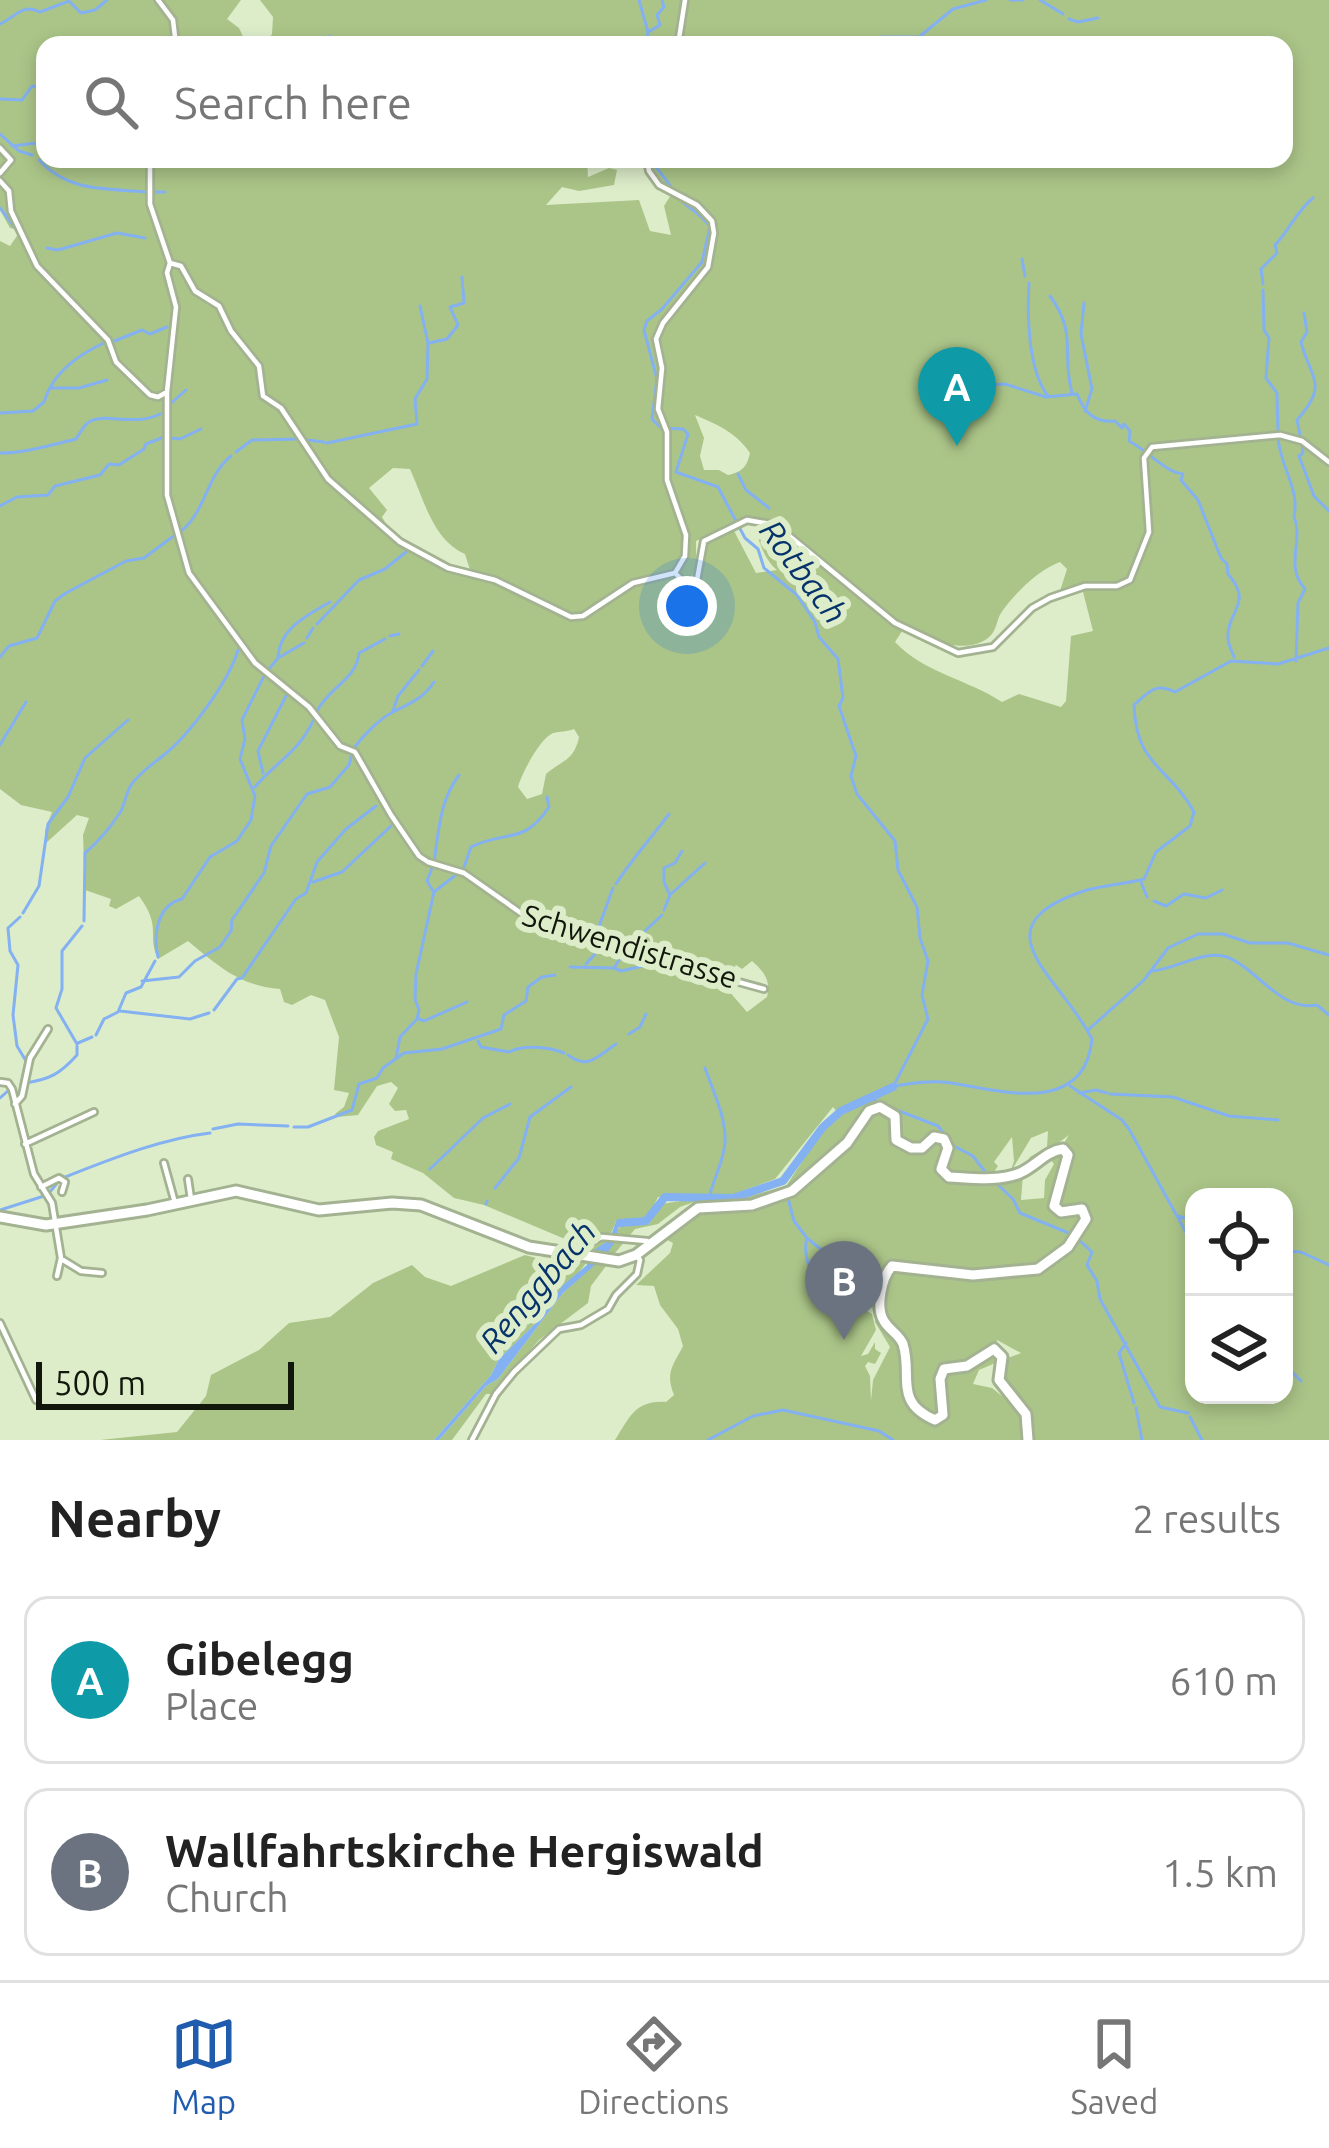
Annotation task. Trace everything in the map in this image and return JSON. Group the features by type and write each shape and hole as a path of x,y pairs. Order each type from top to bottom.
{"street":[{"path":"158,0 173,20 175,36"},
{"path":"680,36 686,0"},
{"path":"0,148 11,158 0,177 9,191 10,211 37,266 106,338 116,362 166,413"},
{"name":"Schwendistrasse","path":"150,168 152,215 170,263 167,273 176,311 167,392 165,482 189,573 262,671 308,706 340,746 355,752 419,856 464,873 528,918 576,932 600,932 652,958 764,989"},
{"path":"170,263 181,266 192,288 219,306 231,331 259,366 263,396 281,408 328,479 405,546 448,568 495,580 571,617 583,616 633,583 676,573 685,556 685,525 668,479 666,429 658,409 662,368 657,334 708,267 714,233 708,216 659,185 648,168"},
{"path":"154,397 167,392"},
{"path":"676,573 683,581 697,580 704,541 740,522 760,520 776,525 895,623 946,650 978,652 997,644 1045,600 1085,586 1121,585 1130,580 1149,527 1146,455 1280,435 1306,443 1329,462"},
{"path":"15,1104 22,1096 30,1058 48,1029"},
{"path":"0,1082 9,1085 25,1144 52,1203 61,1258 57,1276"},
{"path":"0,1217 33,1226 56,1224 236,1191 319,1210 421,1204 529,1247 620,1261 636,1255 703,1206 752,1205 786,1194 850,1140 869,1111 880,1107 895,1116 895,1137 911,1148 922,1148 936,1136 946,1141 948,1151 941,1169 949,1177 1010,1176 1054,1149 1063,1149 1068,1158 1054,1204 1061,1212 1084,1210 1086,1219 1048,1265 974,1275 890,1266 880,1314 903,1346 905,1388 914,1405 930,1418 940,1419 944,1411 942,1371 967,1366 987,1350 997,1349 1002,1359 998,1376 1026,1414 1028,1440"},
{"path":"25,1144 94,1112"},
{"path":"164,1163 175,1203"},
{"path":"41,1187 59,1178 65,1182 62,1192"},
{"path":"188,1179 191,1199"},
{"path":"569,1251 607,1237 653,1241"},
{"path":"472,1440 499,1389 554,1333 608,1309 637,1274 640,1260 636,1255"},
{"path":"61,1258 81,1271 102,1273"},
{"path":"0,1323 36,1400"}],"green space":[{"path":"0,0 241,0 227,19 243,36 36,36 36,168 588,168 588,177 609,168 617,170 614,185 579,191 562,187 546,205 639,200 650,231 671,235 664,206 674,190 648,168 1293,168 1293,36 271,36 273,17 260,0 1329,0 1329,1440 1030,1440 1028,1416 999,1373 1005,1359 1021,1353 997,1340 997,1347 987,1349 969,1364 942,1368 943,1412 938,1418 931,1417 908,1391 903,1341 883,1314 885,1281 879,1298 861,1298 858,1305 872,1314 876,1330 861,1356 875,1342 881,1353 875,1364 865,1366 871,1401 873,1380 890,1347 875,1322 877,1315 901,1344 906,1395 930,1420 945,1419 944,1371 966,1368 989,1351 998,1352 1000,1361 979,1370 973,1384 1002,1396 1006,1391 1010,1394 1027,1419 1027,1440 615,1440 640,1407 666,1402 674,1395 670,1375 683,1346 678,1329 660,1305 654,1286 636,1285 670,1253 673,1243 662,1237 708,1207 753,1207 790,1195 848,1145 877,1109 892,1114 893,1137 914,1151 924,1149 934,1138 943,1140 946,1151 939,1169 945,1177 992,1181 1023,1174 1021,1200 1044,1198 1045,1180 1054,1164 1048,1156 1056,1150 1064,1152 1067,1159 1052,1205 1062,1217 1077,1207 1062,1211 1055,1204 1069,1161 1062,1146 1069,1135 1022,1170 1030,1157 1047,1147 1048,1131 1031,1138 1010,1173 1012,1137 994,1162 998,1166 993,1173 950,1176 942,1167 950,1146 945,1138 934,1135 919,1147 896,1136 894,1112 881,1103 870,1105 847,1141 791,1190 745,1204 694,1202 680,1207 658,1224 635,1229 611,1258 605,1256 621,1224 649,1224 661,1204 701,1198 734,1200 786,1186 826,1126 840,1116 833,1107 775,1179 734,1194 658,1197 647,1219 616,1222 602,1246 584,1252 575,1251 578,1246 572,1242 484,1205 454,1198 423,1173 391,1159 393,1152 376,1145 374,1137 409,1119 406,1110 395,1111 389,1104 398,1088 391,1082 377,1086 358,1115 337,1117 349,1093 334,1090 339,1037 325,1000 311,995 292,1005 284,1002 280,989 241,979 188,941 158,959 150,916 139,896 116,909 109,906 111,899 85,890 83,835 89,818 77,815 46,843 52,812 21,805 0,789 0,241 10,246 19,233 26,240 20,230 10,228 0,210","holes":["695,415 725,430 750,453 745,465 728,475 704,470 700,456 704,438","393,468 410,469 437,529 465,554 471,573 451,570 393,536 382,517 387,510 369,488","747,518 760,519 754,521 759,541 777,570 756,573 732,527 702,545 701,574 690,597 680,594 682,584 696,572 696,541","1060,562 1067,569 1060,591 1081,584 1093,631 1071,636 1066,701 1061,707 1019,694 1002,702 932,669 895,642 906,625 946,644 978,643 991,635 1001,613 1028,583","574,729 579,737 567,759 546,774 542,794 527,799 518,787 542,742 553,733","752,961 763,973 768,991 747,1012 715,975 736,978 731,972 736,965 742,969"]},
{"path":"556,1254 588,1261 434,1440 100,1440 177,1432 206,1396 211,1375 259,1350 289,1323 330,1317 373,1283 412,1265 425,1277 451,1286 525,1255 551,1262"},
{"path":"599,1260 609,1262 591,1286 588,1303 539,1340 486,1394 452,1440 439,1440 486,1386 498,1379 563,1293"}],"water":[{"path":"627,1218 605,1256 563,1293 498,1379 434,1440 491,1375 499,1359 542,1317 562,1286 587,1265 585,1256 609,1240 616,1222"}],"waterway":[{"path":"70,2 81,13 107,0"},
{"name":"Rotbach","path":"639,0 647,36"},
{"path":"650,31 660,25 657,15 664,7 662,0"},
{"path":"920,36 953,9 986,0"},
{"path":"1010,0 1023,0"},
{"path":"1040,0 1063,14"},
{"path":"0,24 24,10 40,12 69,1"},
{"path":"1069,19 1098,18"},
{"path":"0,99 22,100 36,87"},
{"path":"0,134 19,151 32,155"},
{"path":"12,146 36,143"},
{"path":"48,168 76,184 147,192"},
{"name":"Rotbach","path":"656,168 710,227 702,262 644,330 657,379 652,419 661,428 683,429 688,434 676,472 718,487 745,538 758,549 764,568 797,595 819,637 838,659 843,698 839,706 856,756 851,776 857,794 895,841 898,870 917,907 928,961 922,995 928,1019 893,1087"},
{"path":"153,192 165,192"},
{"path":"1263,284 1261,269 1313,198"},
{"path":"0,208 16,229"},
{"path":"47,248 58,250 117,233 145,238"},
{"path":"1022,259 1025,276"},
{"path":"429,343 447,339 458,325 450,307 464,303 462,277"},
{"path":"1029,283 1033,358 1048,396"},
{"path":"1263,290 1264,330 1269,338 1266,378 1277,393 1278,432"},
{"path":"1050,296 1064,322 1072,393"},
{"path":"1084,303 1081,334 1092,389 1085,411"},
{"path":"327,443 417,424 415,399 427,379 428,343 420,306"},
{"path":"1301,440 1297,420 1315,390 1301,342 1307,332 1304,313"},
{"path":"112,342 142,330 150,334 167,327"},
{"path":"0,413 33,411 69,365 106,342"},
{"path":"52,388 79,388 107,380"},
{"path":"953,387 1005,384 1046,397 1077,394 1091,415 1115,421 1122,428 1124,424 1130,431 1129,441 1183,474 1181,480 1198,500 1239,593 1228,638 1234,657"},
{"path":"169,405 186,390"},
{"path":"0,453 76,439 95,419 160,414"},
{"path":"171,438 201,429"},
{"path":"0,506 17,497 48,495 55,486 100,475 109,464 119,465 164,437"},
{"path":"1278,438 1294,496 1296,571 1305,589 1298,603 1296,661"},
{"path":"236,452 252,440 298,439"},
{"path":"307,440 324,442"},
{"path":"1302,444 1299,456 1314,496 1329,511"},
{"path":"180,532 231,456"},
{"path":"738,474 746,490 769,508"},
{"path":"0,657 9,646 37,638 55,601 66,593 126,561 144,558 175,535"},
{"path":"317,624 359,580 385,569 406,552"},
{"path":"278,658 289,631 330,602"},
{"path":"307,638 313,628"},
{"path":"390,636 399,634"},
{"path":"317,711 348,677 359,653 385,639"},
{"path":"269,669 304,643"},
{"name":"Renggbach","path":"894,1086 937,1082 1038,1093 1074,1079 1086,1063 1092,1039 1034,954 1030,936 1035,920 1053,904 1087,890 1144,879 1156,852 1190,826 1194,812 1147,754 1134,705 1153,690 1175,692 1231,661 1278,664 1329,648"},
{"path":"84,921 85,853 117,817 135,780 197,720 238,650"},
{"path":"422,666 433,651"},
{"path":"393,711 398,696 419,670"},
{"path":"158,957 162,914 182,899 210,857 237,841 251,820 255,796 240,759 245,739 242,720 264,676"},
{"path":"354,748 377,723 421,696 434,682"},
{"path":"263,773 258,751 287,694"},
{"path":"0,745 26,702"},
{"path":"255,787 295,748 314,719"},
{"path":"23,913 39,886 48,824 68,797 85,758 128,720"},
{"path":"142,981 179,977 220,947 264,873 271,846 307,794 330,787 349,765 352,754"},
{"path":"434,862 444,806 459,775"},
{"path":"463,870 471,847 531,827 549,807 547,797"},
{"path":"214,1010 296,899 306,893 317,862 346,829 376,806"},
{"path":"616,884 669,814"},
{"path":"313,882 342,872 391,826"},
{"path":"664,910 670,895 664,868 675,863 682,851"},
{"path":"671,894 705,863"},
{"path":"432,868 427,881 433,891"},
{"path":"396,1058 400,1037 417,1019 416,974 434,892 457,874"},
{"path":"1141,882 1147,897"},
{"path":"598,929 613,888"},
{"path":"1154,901 1166,906 1184,894 1206,898 1222,890"},
{"path":"631,944 662,915"},
{"path":"20,917 8,928 10,951 18,965 13,1015 17,1046 26,1061 21,1084"},
{"path":"77,1044 56,1008 62,989 62,951 82,926"},
{"path":"1088,1030 1144,980 1168,948 1198,934 1223,934 1250,943 1288,943 1329,955"},
{"path":"586,964 595,954 596,935"},
{"path":"570,967 614,968 626,949"},
{"path":"1151,971 1209,956 1227,957 1280,996 1317,1005 1329,1015"},
{"path":"96,1035 104,1019 118,1012 126,993 141,987 155,961"},
{"path":"614,968 621,971 656,963"},
{"path":"294,1127 308,1127 352,1110 359,1084 377,1078 404,1053 442,1049 501,1029 504,1015 526,1001 528,987 555,975"},
{"path":"419,1019 467,1002"},
{"path":"120,1011 190,1019 209,1013"},
{"path":"629,1034 640,1027 646,1014"},
{"path":"78,1043 92,1037"},
{"path":"478,1041 481,1047 509,1052 536,1047 564,1053"},
{"path":"568,1055 587,1062 616,1044"},
{"path":"26,1083 60,1071 77,1055 77,1046"},
{"path":"705,1068 725,1132 709,1198"},
{"path":"1070,1086 1122,1120 1185,1231"},
{"path":"495,1188 519,1158 530,1117 571,1087"},
{"name":"Renggbach","path":"620,1223 646,1221 665,1197 733,1198 783,1181 823,1127 841,1111 893,1087"},
{"path":"0,1098 9,1090"},
{"path":"1079,1093 1107,1093"},
{"path":"1110,1094 1173,1097 1229,1116 1278,1120"},
{"path":"869,1097 880,1103"},
{"path":"430,1169 483,1118 510,1104"},
{"path":"889,1107 938,1126 986,1173"},
{"path":"213,1129 238,1124 288,1126"},
{"path":"65,1177 154,1145 210,1133"},
{"path":"994,1181 1020,1213 1071,1234"},
{"path":"49,1193 58,1182"},
{"path":"0,1210 44,1196"},
{"path":"788,1198 794,1221 807,1238 810,1267 838,1312"},
{"path":"1178,1216 1185,1218"},
{"path":"807,1238 874,1291"},
{"path":"1079,1240 1092,1252 1087,1265 1097,1281 1100,1299 1160,1407 1188,1413"},
{"path":"1293,1252 1329,1265"},
{"path":"840,1315 848,1323"},
{"path":"1126,1343 1119,1353 1134,1403"},
{"path":"1293,1373 1301,1381"},
{"path":"1136,1408 1142,1440"},
{"path":"708,1440 753,1416 783,1410 879,1431 893,1440"},
{"path":"1190,1417 1202,1440"}],"place":[{"name":"Gibelegg","path":"957,446"},
{"name":"Wallfahrtskirche Hergiswald","path":"844,1340"}]}
